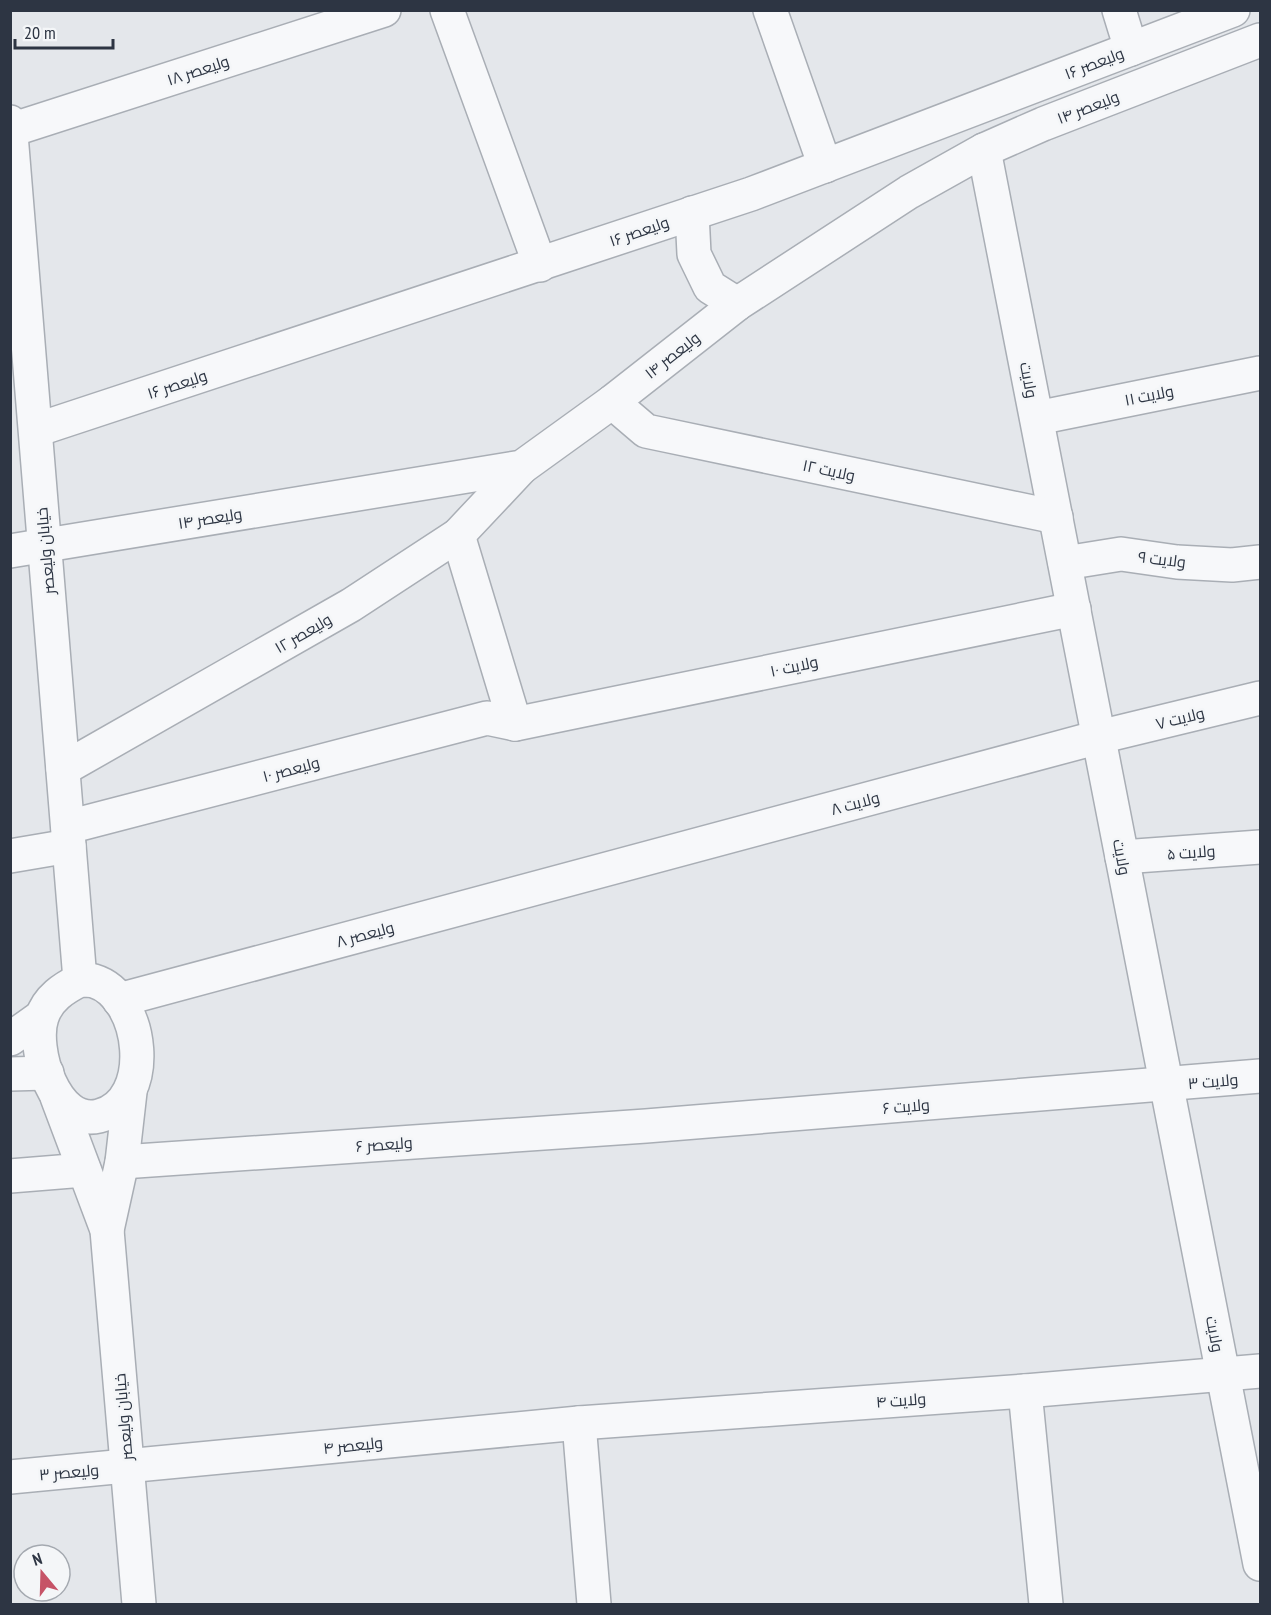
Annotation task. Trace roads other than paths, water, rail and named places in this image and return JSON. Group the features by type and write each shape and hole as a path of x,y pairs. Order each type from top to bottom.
{"street":[{"name":"ولیعصر ۱۸","path":"11,130 384,10"},
{"path":"447,10 540,265"},
{"path":"770,10 825,166"},
{"path":"1119,10 1131,49"},
{"path":"1231,11 1251,44"},
{"name":"ولیعصر ۱۶","path":"36,430 752,194 1231,11"},
{"name":"ولیعصر ۱۴","path":"10,551 522,467 612,402 737,304 909,192 984,150 1043,124 1251,44"},
{"name":"خیابان ولیعصر","path":"10,122 21,369 36,430 80,980"},
{"name":"ولایت","path":"984,150 1260,1564"},
{"path":"692,213 694,254 710,287 737,304"},
{"name":"ولایت ۱۱","path":"1037,418 1260,373"},
{"name":"ولایت ۱۲","path":"612,402 646,431 1056,517"},
{"name":"ولیعصر ۱۲","path":"63,769 351,605 458,535 522,467"},
{"path":"458,535 515,724"},
{"name":"ولایت ۹","path":"1065,563 1121,554 1177,562 1232,565 1260,562"},
{"name":"ولایت ۱۰","path":"515,724 1074,609"},
{"name":"ولایت ۷","path":"1099,737 1260,698"},
{"name":"ولیعصر ۱۰","path":"10,856 69,836 488,718 515,724"},
{"name":"ولایت ۸","path":"612,868 1099,737"},
{"name":"ولایت ۵","path":"1122,857 1260,847"},
{"name":"ولیعصر ۸","path":"119,1000 612,868"},
{"path":"80,980 94,981 119,1000 134,1032 137,1053 136,1074 130,1092 122,1162 107,1230 52,1085 41,1052 39,1034 41,1017 48,1004 61,990 80,980"},
{"path":"10,1039 41,1017"},
{"path":"10,1074 52,1085 68,1110 81,1116 98,1116 115,1108 130,1092"},
{"name":"ولایت ۳","path":"1166,1085 1260,1076"},
{"name":"ولایت ۶","path":"646,1126 1166,1085"},
{"name":"ولیعصر ۶","path":"122,1162 646,1126"},
{"path":"10,1176 84,1170"},
{"name":"خیابان ولیعصر","path":"107,1230 139,1605"},
{"name":"ولایت ۴","path":"579,1422 1025,1391 1260,1371"},
{"path":"1025,1391 1046,1605"},
{"path":"579,1422 594,1605"},
{"name":"ولیعصر ۴","path":"127,1467 579,1422"},
{"name":"ولیعصر ۳","path":"10,1477 127,1467"}]}
